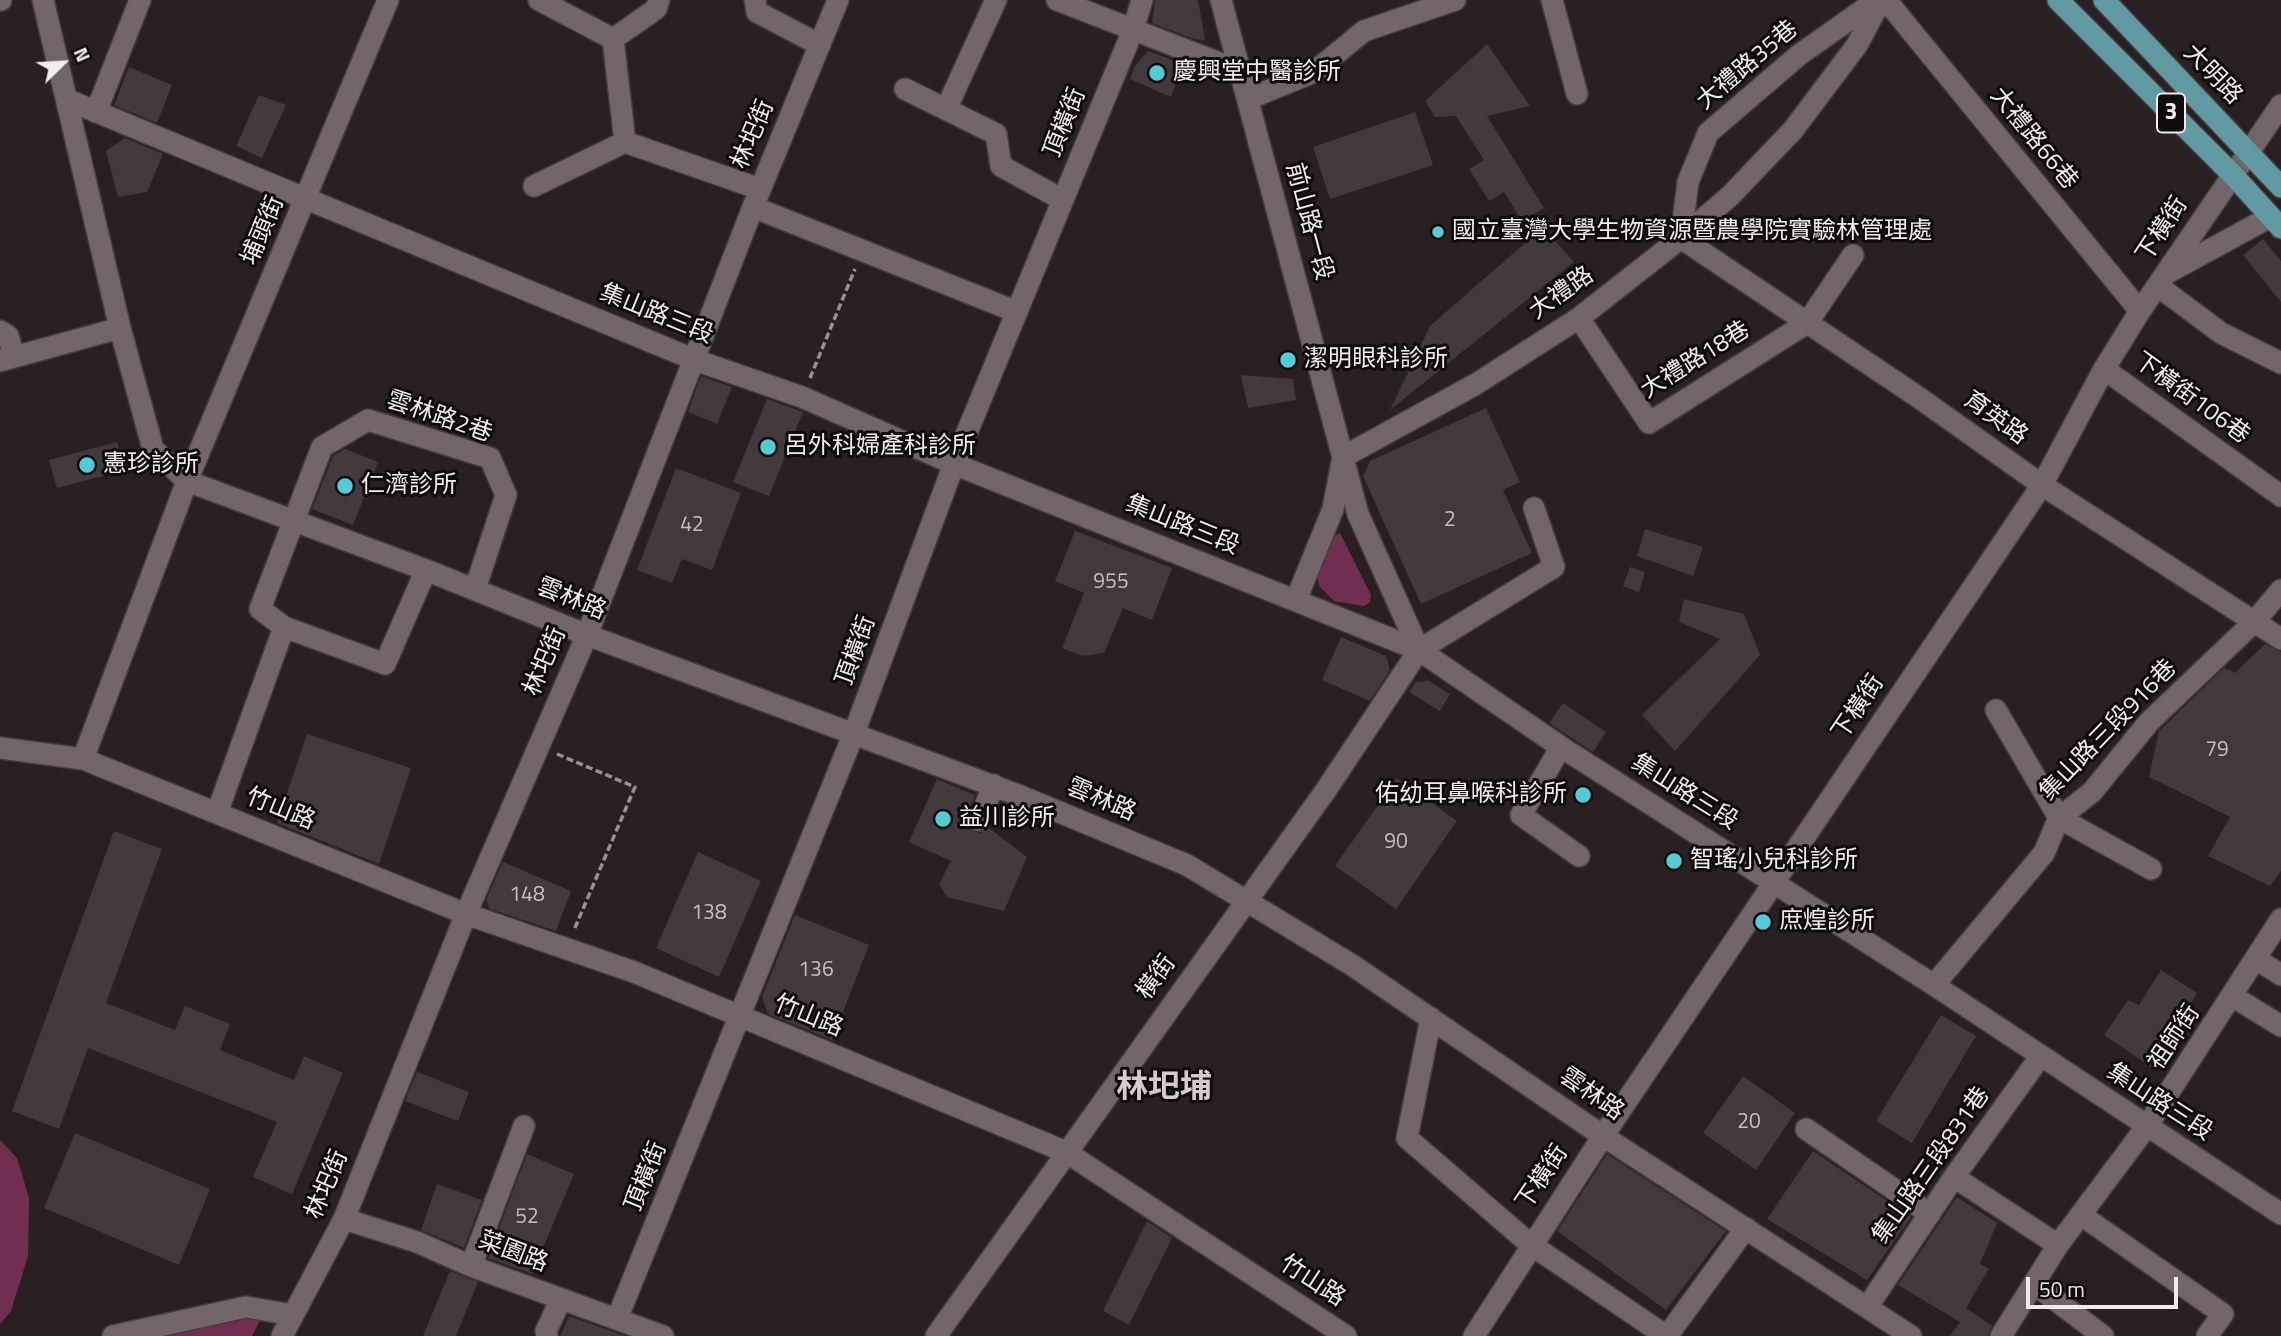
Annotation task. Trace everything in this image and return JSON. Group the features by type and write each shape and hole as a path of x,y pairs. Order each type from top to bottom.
{"main road":[{"name":"3","path":"2058,0 2233,175 2276,222"},
{"name":"大明路","path":"2104,0 2281,187"}],"street":[{"path":"43,0 120,328 153,449 187,481"},
{"path":"96,112 140,0"},
{"name":"埔頭街","path":"83,759 187,481 388,0"},
{"path":"539,0 613,39"},
{"path":"613,39 656,9 659,0"},
{"path":"755,0 757,12 820,45"},
{"name":"林圯街","path":"282,1336 344,1219 466,914 587,635 756,198 838,0"},
{"path":"947,107 996,0"},
{"path":"1057,0 1240,71"},
{"name":"頂橫街","path":"617,1319 854,733 954,464 1133,30 1142,0"},
{"name":"前山路一段","path":"1221,0 1358,514 1419,650"},
{"path":"1248,99 1314,72 1364,31 1455,0"},
{"path":"1552,0 1577,94"},
{"name":"大禮路","path":"1343,457 1476,384 1578,318 1681,239 1730,196 1793,130 1857,45 1881,0"},
{"name":"大禮路35巷","path":"1681,239 1688,182 1708,132 1799,55 1881,0"},
{"name":"大禮路66巷","path":"1881,0 2140,311"},
{"path":"613,39 625,142"},
{"path":"905,89 947,107 996,134 1001,166 1063,200"},
{"name":"集山路三段","path":"68,100 695,360 802,397 954,464 1419,650 1561,747 1774,881 2281,1214"},
{"name":"下橫街","path":"1474,1336 1530,1244 2042,485 2104,369 2140,311 2281,105"},
{"path":"534,186 625,142 756,198 863,251 1017,312"},
{"path":"2276,222 2163,280 2221,333 2281,363"},
{"name":"育英路","path":"1681,239 2042,485 2281,639"},
{"path":"1807,323 1853,255"},
{"name":"大禮路18巷","path":"1578,318 1649,423 1807,323"},
{"path":"0,331 8,336 7,358 120,328"},
{"name":"下橫街106巷","path":"2104,369 2281,496"},
{"name":"雲林路2巷","path":"284,627 260,608 323,447 368,420 489,458 506,495 475,589"},
{"name":"前山路一段","path":"1296,600 1333,509 1343,457"},
{"name":"雲林路","path":"187,481 426,570 587,635 995,785 1187,865 1431,1018 1603,1136 1911,1336"},
{"path":"1419,650 1554,567 1534,508"},
{"path":"284,627 385,664 426,570"},
{"name":"集山路三段916巷","path":"1934,985 2043,853 2059,818 2092,792 2150,722 2255,621 2281,590"},
{"name":"竹山路","path":"217,813 284,627"},
{"name":"橫街","path":"936,1336 1246,901 1419,650"},
{"path":"1996,710 2059,818 2151,869"},
{"path":"1561,747 1521,816 1578,856"},
{"name":"竹山路","path":"0,748 83,759 466,914 567,947 1066,1152 1346,1336"},
{"path":"979,820 995,785"},
{"name":"祖師街","path":"2001,1336 2058,1245 2147,1126 2234,997 2281,919"},
{"path":"2256,958 2281,975"},
{"path":"2234,997 2281,1026"},
{"path":"1431,1018 1407,1138 1530,1244 1666,1336 1746,1228"},
{"name":"集山路三段831巷","path":"1868,1306 1954,1177 2040,1057"},
{"path":"471,1266 524,1126"},
{"path":"1806,1129 1930,1214"},
{"path":"1954,1177 2058,1245"},
{"path":"2081,1215 2222,1314 2207,1336"},
{"name":"菜園路","path":"344,1219 417,1242 471,1266 617,1319 641,1332 663,1336"},
{"path":"2034,1284 2103,1336"},
{"path":"547,1336 546,1331 561,1299"},
{"path":"113,1336 246,1307 293,1315"}],"path":[{"path":"802,397 863,251"},
{"path":"539,746 635,787 567,947"}],"shaded area":[{"path":"1340,533 1371,595 1370,602 1364,606 1334,601 1319,586 1317,573 1334,536"},
{"path":"0,1140 17,1158 29,1198 28,1256 11,1311 0,1324"},
{"path":"263,1314 252,1336 132,1336"}],"building":[{"path":"1155,0 1198,0 1205,40 1194,39 1152,23"},
{"path":"1487,44 1530,106 1487,116 1544,208 1532,215 1574,262 1390,410 1430,326 1532,237 1504,192 1489,201 1469,169 1484,160 1456,116 1435,117 1425,101"},
{"name":"慶興堂中醫診所","path":"1148,51 1183,64 1171,97 1130,79 1135,66"},
{"path":"129,67 172,85 157,123 114,105"},
{"path":"259,95 286,105 262,158 236,146"},
{"path":"1415,112 1433,165 1330,199 1313,147"},
{"path":"125,138 163,154 147,192 118,197 106,151"},
{"path":"2263,239 2281,261 2281,302 2243,255"},
{"path":"1241,375 1293,379 1296,400 1248,408"},
{"path":"701,376 732,387 717,424 688,412"},
{"name":"呂外科婦產科診所","path":"767,399 803,412 769,496 733,482"},
{"path":"1486,408 1520,482 1503,490 1532,553 1421,604 1363,476 1370,461"},
{"name":"憲珍診所","path":"117,442 125,470 57,488 49,460"},
{"name":"仁濟診所","path":"345,449 378,462 353,525 312,509 333,456"},
{"path":"676,468 741,493 712,570 682,559 672,583 637,570"},
{"path":"1645,529 1703,547 1693,576 1637,556"},
{"path":"1075,531 1172,568 1152,620 1123,608 1104,653 1082,656 1062,648 1084,593 1055,581"},
{"path":"1630,567 1645,572 1639,592 1623,586"},
{"path":"1684,599 1744,614 1760,655 1675,751 1642,715 1720,639 1679,622"},
{"path":"1341,637 1386,656 1390,670 1370,701 1322,680"},
{"path":"2265,644 2281,652 2281,871 2270,886 2208,856 2230,817 2149,777 2159,731 2224,668 2235,673"},
{"path":"1429,681 1450,694 1440,711 1409,692 1416,682"},
{"path":"1563,703 1606,732 1593,752 1549,723"},
{"path":"307,734 411,768 379,864 277,823"},
{"path":"1397,778 1457,821 1396,909 1335,866"},
{"path":"937,779 975,795 967,815 969,828 980,833 989,828 1027,857 1004,911 947,897 939,884 951,861 909,842"},
{"path":"114,831 162,849 106,1003 175,1030 185,1006 230,1024 220,1050 294,1080 304,1056 343,1073 292,1194 253,1177 277,1122 88,1048 59,1129 12,1111"},
{"path":"698,852 761,881 719,977 656,948"},
{"path":"503,862 571,891 556,931 490,909 486,900"},
{"path":"795,915 869,945 832,1040 768,1014 762,997"},
{"path":"2161,970 2197,993 2151,1067 2104,1035 2128,1000 2139,1005"},
{"path":"1941,1015 1976,1036 1912,1143 1876,1121"},
{"path":"417,1072 469,1092 458,1121 405,1101"},
{"path":"1743,1076 1795,1113 1756,1170 1703,1133"},
{"path":"75,1133 210,1189 179,1265 44,1208"},
{"path":"1813,1151 1911,1217 1867,1280 1767,1219"},
{"path":"527,1154 574,1174 532,1274 488,1258"},
{"path":"1607,1154 1726,1231 1666,1310 1557,1231"},
{"path":"437,1184 482,1200 464,1248 421,1230"},
{"path":"1957,1197 1997,1223 1980,1264 1989,1269 1966,1308 1992,1326 1988,1336 1950,1336 1960,1322 1898,1285"},
{"path":"1147,1221 1172,1238 1129,1325 1103,1311"},
{"path":"450,1271 478,1282 456,1336 423,1336"},
{"path":"569,1316 625,1336 560,1336"}],"place":[{"name":"慶興堂中醫診所","path":"1157,73"},
{"name":"國立臺灣大學生物資源暨農學院實驗林管理處","path":"1438,232"},
{"name":"潔明眼科診所","path":"1288,360"},
{"name":"呂外科婦產科診所","path":"768,447"},
{"name":"憲珍診所","path":"87,465"},
{"name":"仁濟診所","path":"345,486"},
{"name":"佑幼耳鼻喉科診所","path":"1583,795"},
{"name":"益川診所","path":"943,819"},
{"name":"智瑤小兒科診所","path":"1674,861"},
{"name":"庶煌診所","path":"1763,922"}],"district":[{"name":"林圯埔","path":"1164,1089"}]}
